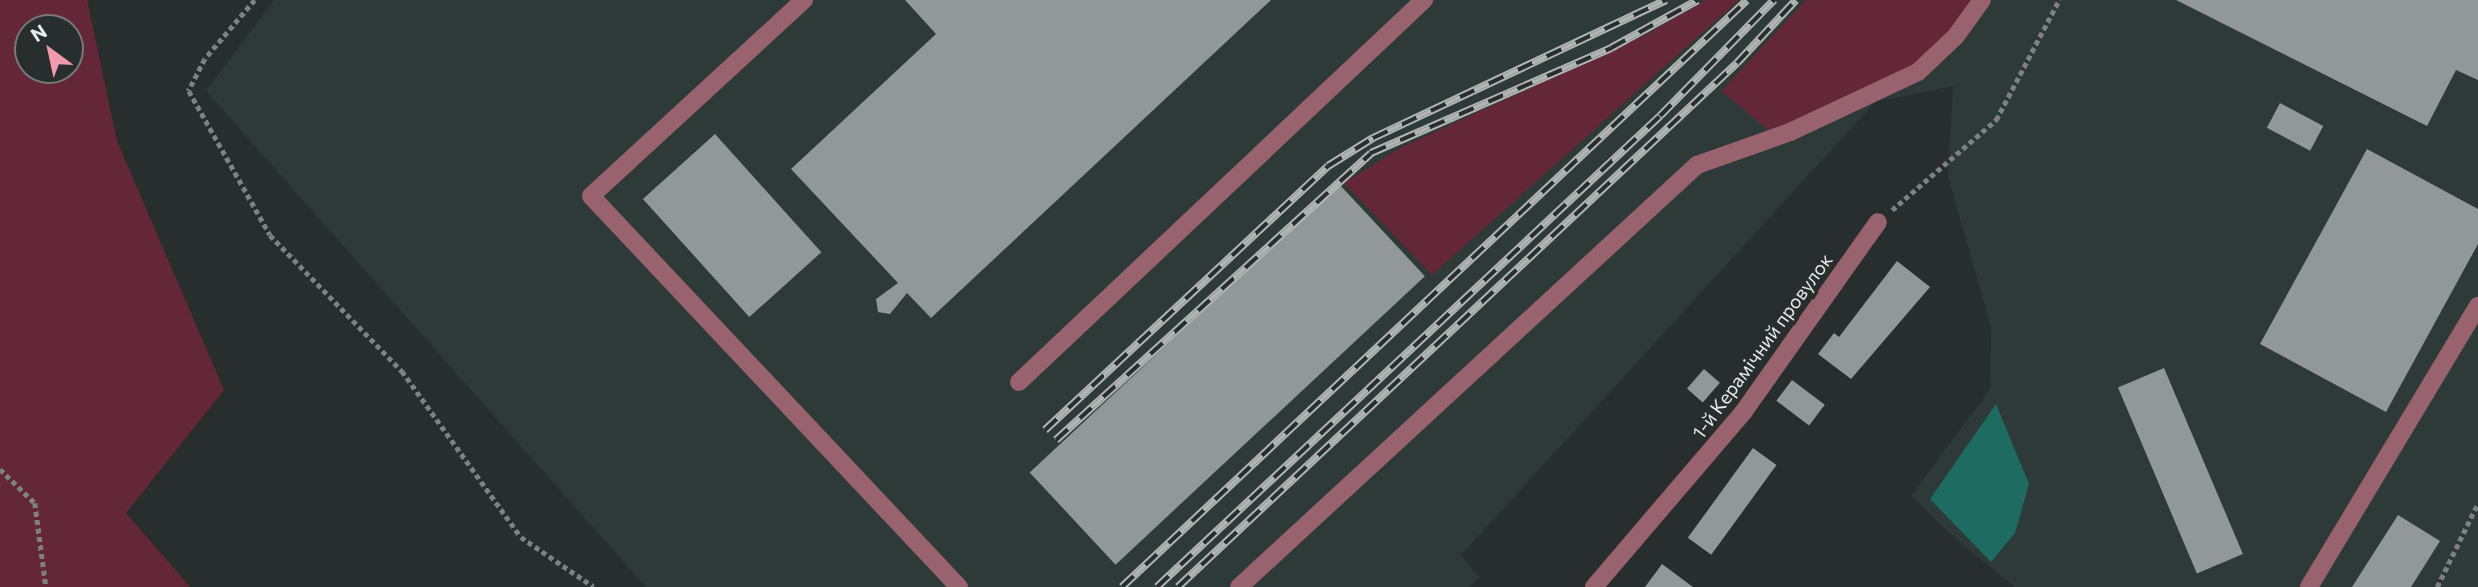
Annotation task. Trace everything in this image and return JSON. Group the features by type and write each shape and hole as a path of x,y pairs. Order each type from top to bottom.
{"street":[{"path":"804,0 591,195 959,587"},
{"path":"1019,382 1424,0"},
{"path":"1239,587 1697,166 1790,132 1918,72 1956,36 1982,0"},
{"name":"1-й Керамічний провулок","path":"1594,587 1742,414 1878,222"},
{"path":"2309,587 2478,306"}],"path":[{"path":"255,0 205,59 189,91 270,235 402,371 521,537 594,587"},
{"path":"1878,222 1996,120 2059,0"},
{"path":"0,469 35,503 46,587"},
{"path":"2437,587 2478,503"}],"shaded area":[{"path":"0,0 87,0 117,141 224,390 126,513 190,587 0,587"},
{"path":"274,0 2478,0 2478,587 2015,587 1957,540 1911,496 1990,389 1991,327 1948,177 1953,86 1875,102 1461,555 1480,578 1469,587 646,587 206,91"},
{"path":"1706,0 1739,0 1432,275 1344,183 1400,148 1645,35"},
{"path":"1806,0 1975,0 1959,24 1911,69 1771,132 1721,91"},
{"path":"1996,404 2029,484 2015,533 1991,562 1930,499"}],"building":[{"path":"905,0 1271,0 931,318 907,293 890,314 878,312 876,299 898,283 791,169 936,34"},
{"path":"2176,0 2478,0 2478,80 2456,70 2427,126"},
{"path":"2280,103 2323,126 2310,151 2267,128"},
{"path":"715,134 821,252 749,317 643,199"},
{"path":"2367,149 2478,209 2478,244 2386,412 2260,344"},
{"path":"1339,184 1425,276 1116,565 1030,472"},
{"path":"1897,261 1930,287 1851,379 1818,354 1834,333 1839,337"},
{"path":"2164,368 2243,554 2197,573 2118,388"},
{"path":"1704,369 1720,383 1703,402 1687,389"},
{"path":"1792,380 1825,405 1809,425 1776,401"},
{"path":"1753,448 1776,465 1711,555 1688,538"},
{"path":"2398,515 2440,541 2411,587 2352,587"},
{"path":"1662,564 1693,587 1645,587"}],"railway":[{"path":"1045,430 1328,166 1373,138 1666,0"},
{"path":"1056,440 1371,153 1611,48 1698,0"},
{"path":"1122,587 1747,0"},
{"path":"1157,587 1660,116 1774,0"},
{"path":"1178,587 1737,63 1796,0"}]}
